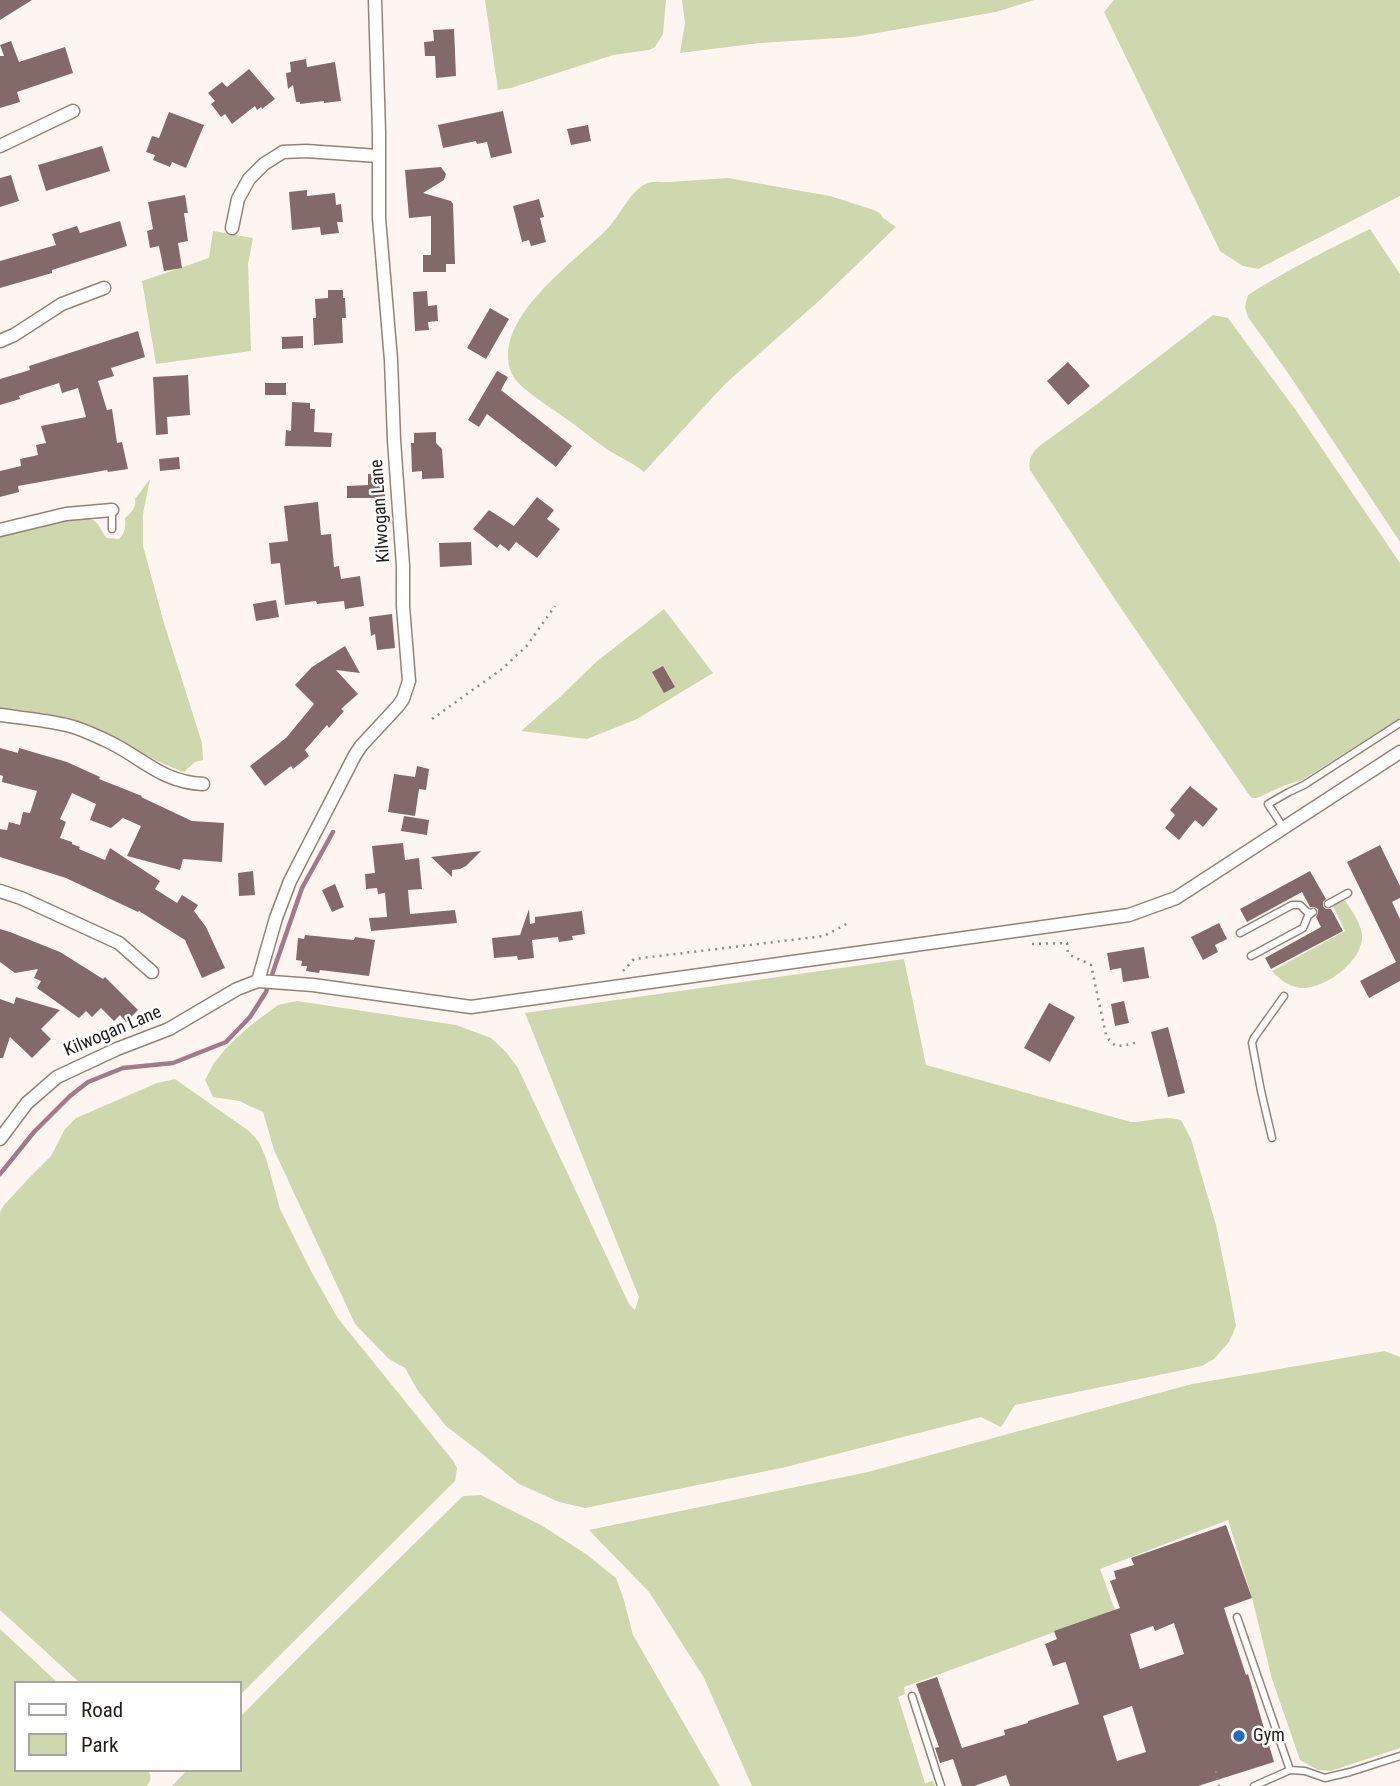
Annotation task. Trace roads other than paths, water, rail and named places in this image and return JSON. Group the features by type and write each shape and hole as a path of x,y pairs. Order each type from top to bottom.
{"street":[{"name":"Kilwogan Lane","path":"0,1139 27,1103 57,1077 117,1049 169,1029 237,989 262,981 276,918 290,881 355,755 398,706 409,681 402,606 403,558 393,432 391,360 379,218 374,0"},
{"path":"0,146 73,111"},
{"path":"232,228 237,199 249,179 264,164 283,152 314,151 378,156"},
{"path":"0,341 62,304 104,288"},
{"path":"0,530 66,514 112,510"},
{"path":"0,715 72,726 108,741 173,779 203,785"},
{"path":"262,981 313,985 471,1007 1129,915 1176,898 1216,874 1283,827 1400,752"},
{"path":"0,891 119,943 152,972"}],"lane":[{"path":"112,510 112,529"},
{"path":"1283,827 1268,804 1304,785 1400,723"},
{"path":"1328,904 1349,893"},
{"path":"1240,933 1292,905 1300,905 1312,913 1303,928 1251,956"},
{"path":"1272,1138 1252,1042 1284,996"},
{"path":"1237,1617 1290,1770"},
{"path":"912,1696 941,1786"},
{"path":"1254,1786 1290,1770 1305,1771 1325,1778 1400,1756"}],"waterway":[{"path":"0,1174 34,1132 88,1082 123,1068 173,1063 226,1042 250,1017 266,992 302,888 333,832"}],"place":[{"name":"Gym","path":"1239,1736"}]}
